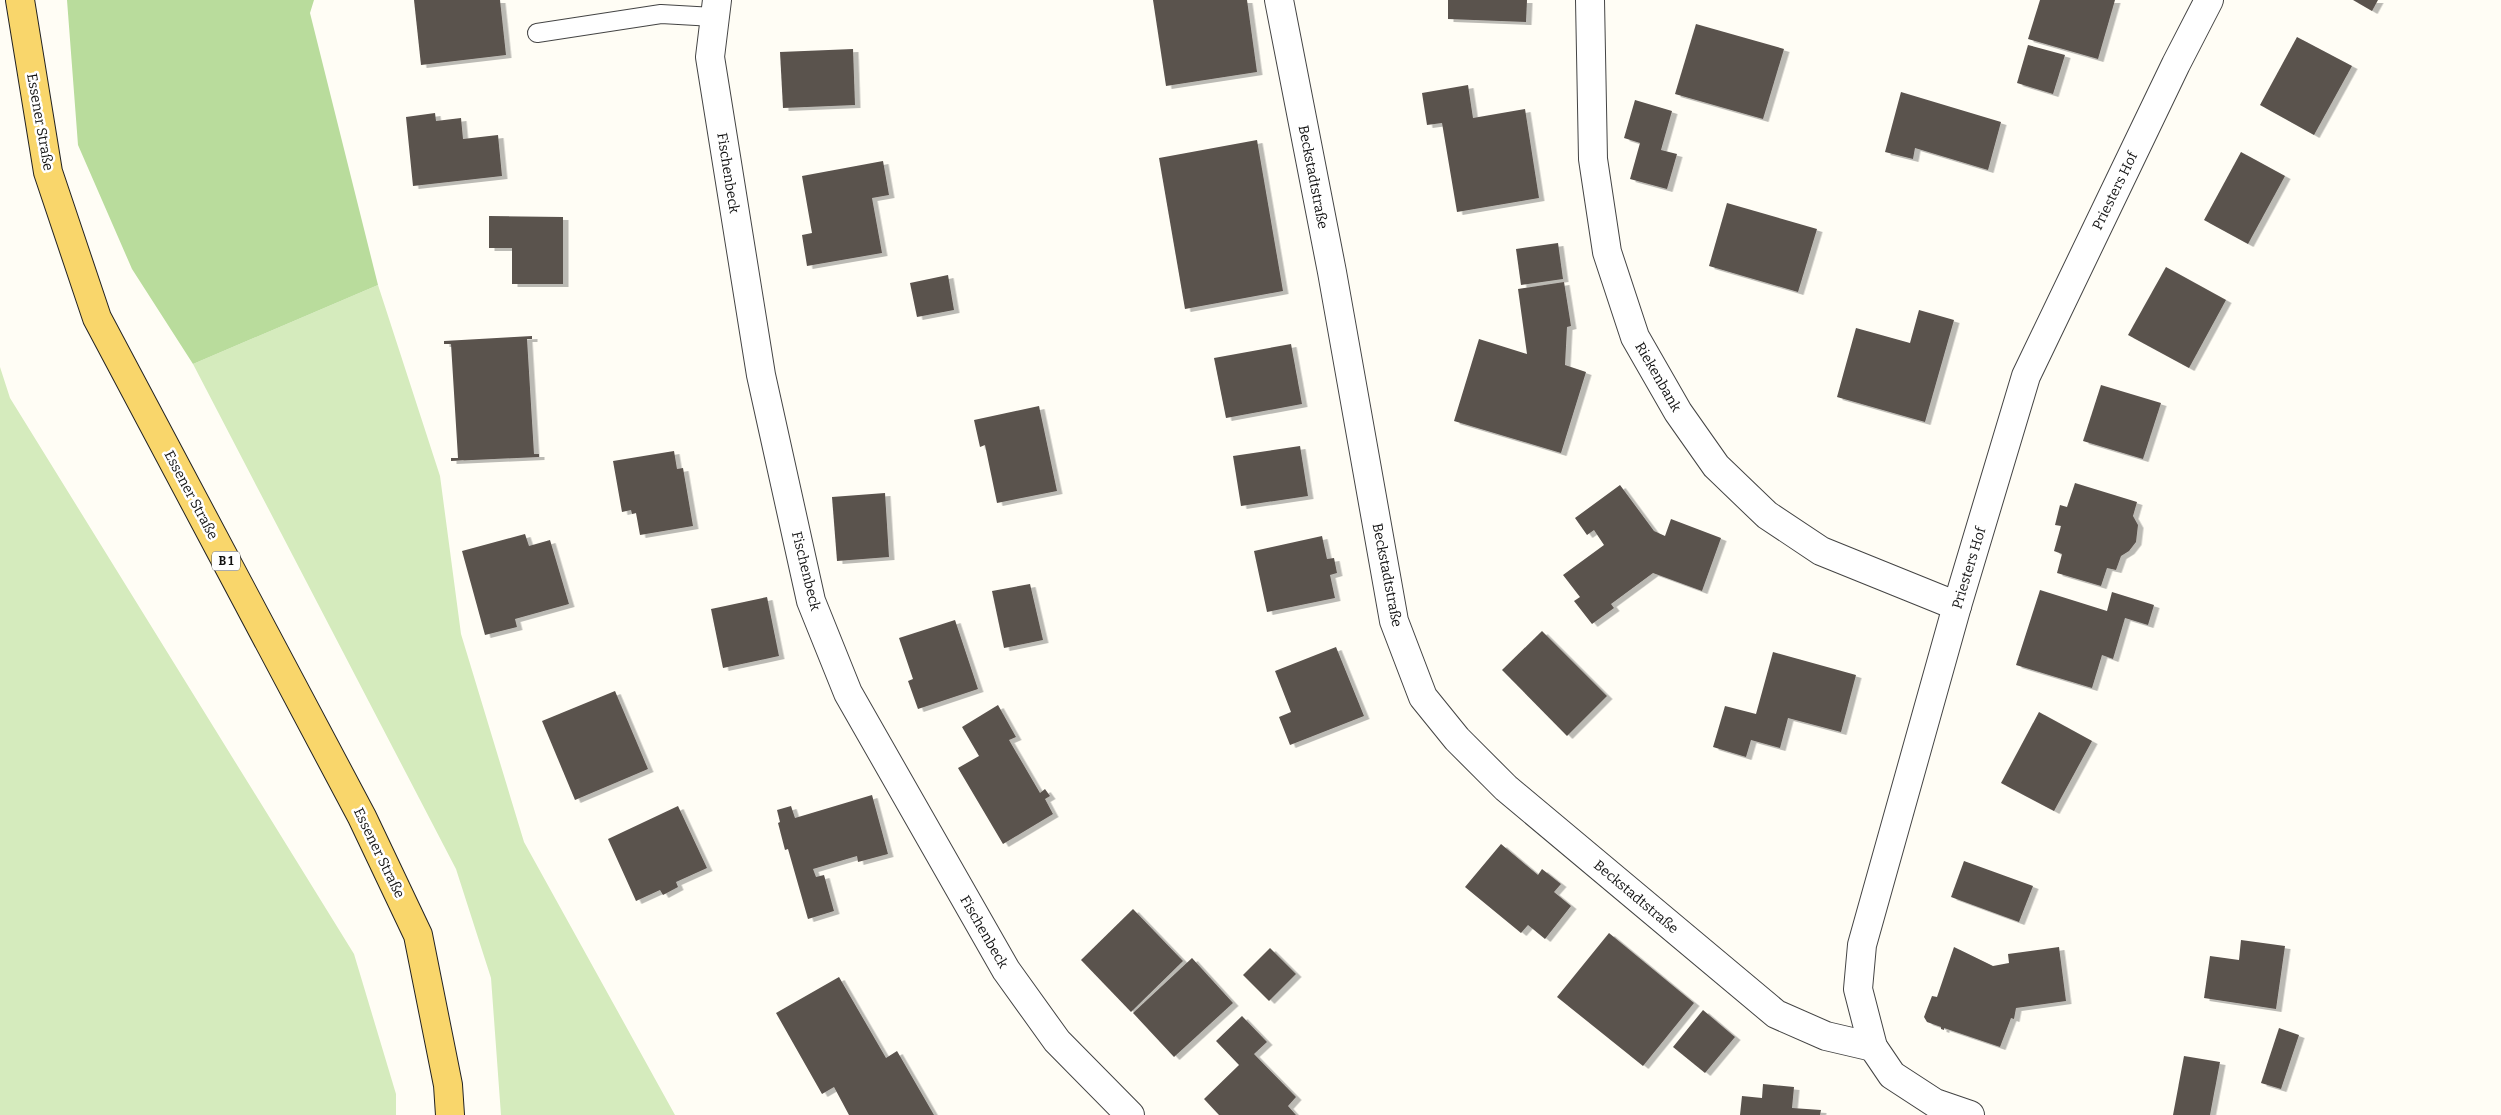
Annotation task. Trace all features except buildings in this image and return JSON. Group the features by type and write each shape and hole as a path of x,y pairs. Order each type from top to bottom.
{"main road":[{"name":"Essener Straße","path":"20,0 48,172 96,318 362,817 418,935 448,1085 450,1115"}],"street":[{"name":"Beckstadtstraße","path":"1279,0 1332,272 1394,621 1423,697 1457,739 1506,788 1776,1014 1826,1036 1873,1047"},
{"name":"Riekenbank","path":"1590,0 1593,159 1607,252 1635,337 1678,412 1716,466 1767,515 1821,551 1957,606"},
{"name":"Priesters Hof","path":"1970,1115 1935,1103 1892,1075 1873,1047 1858,989 1862,945 1957,606 2026,376 2176,64 2209,0"},
{"name":"Fischenbeck","path":"716,9 710,57 757,348 811,601 848,694 1006,970 1058,1041 1130,1115"}],"lane":[{"path":"537,33 661,14 716,9"}],"green space":[{"path":"67,0 314,0 310,13 378,285 193,364 132,269 78,145"},
{"path":"378,285 440,476 461,634 524,842 675,1115 501,1115 491,978 456,869 193,364"},
{"path":"0,367 10,398 354,954 396,1094 396,1115 0,1115"}]}
